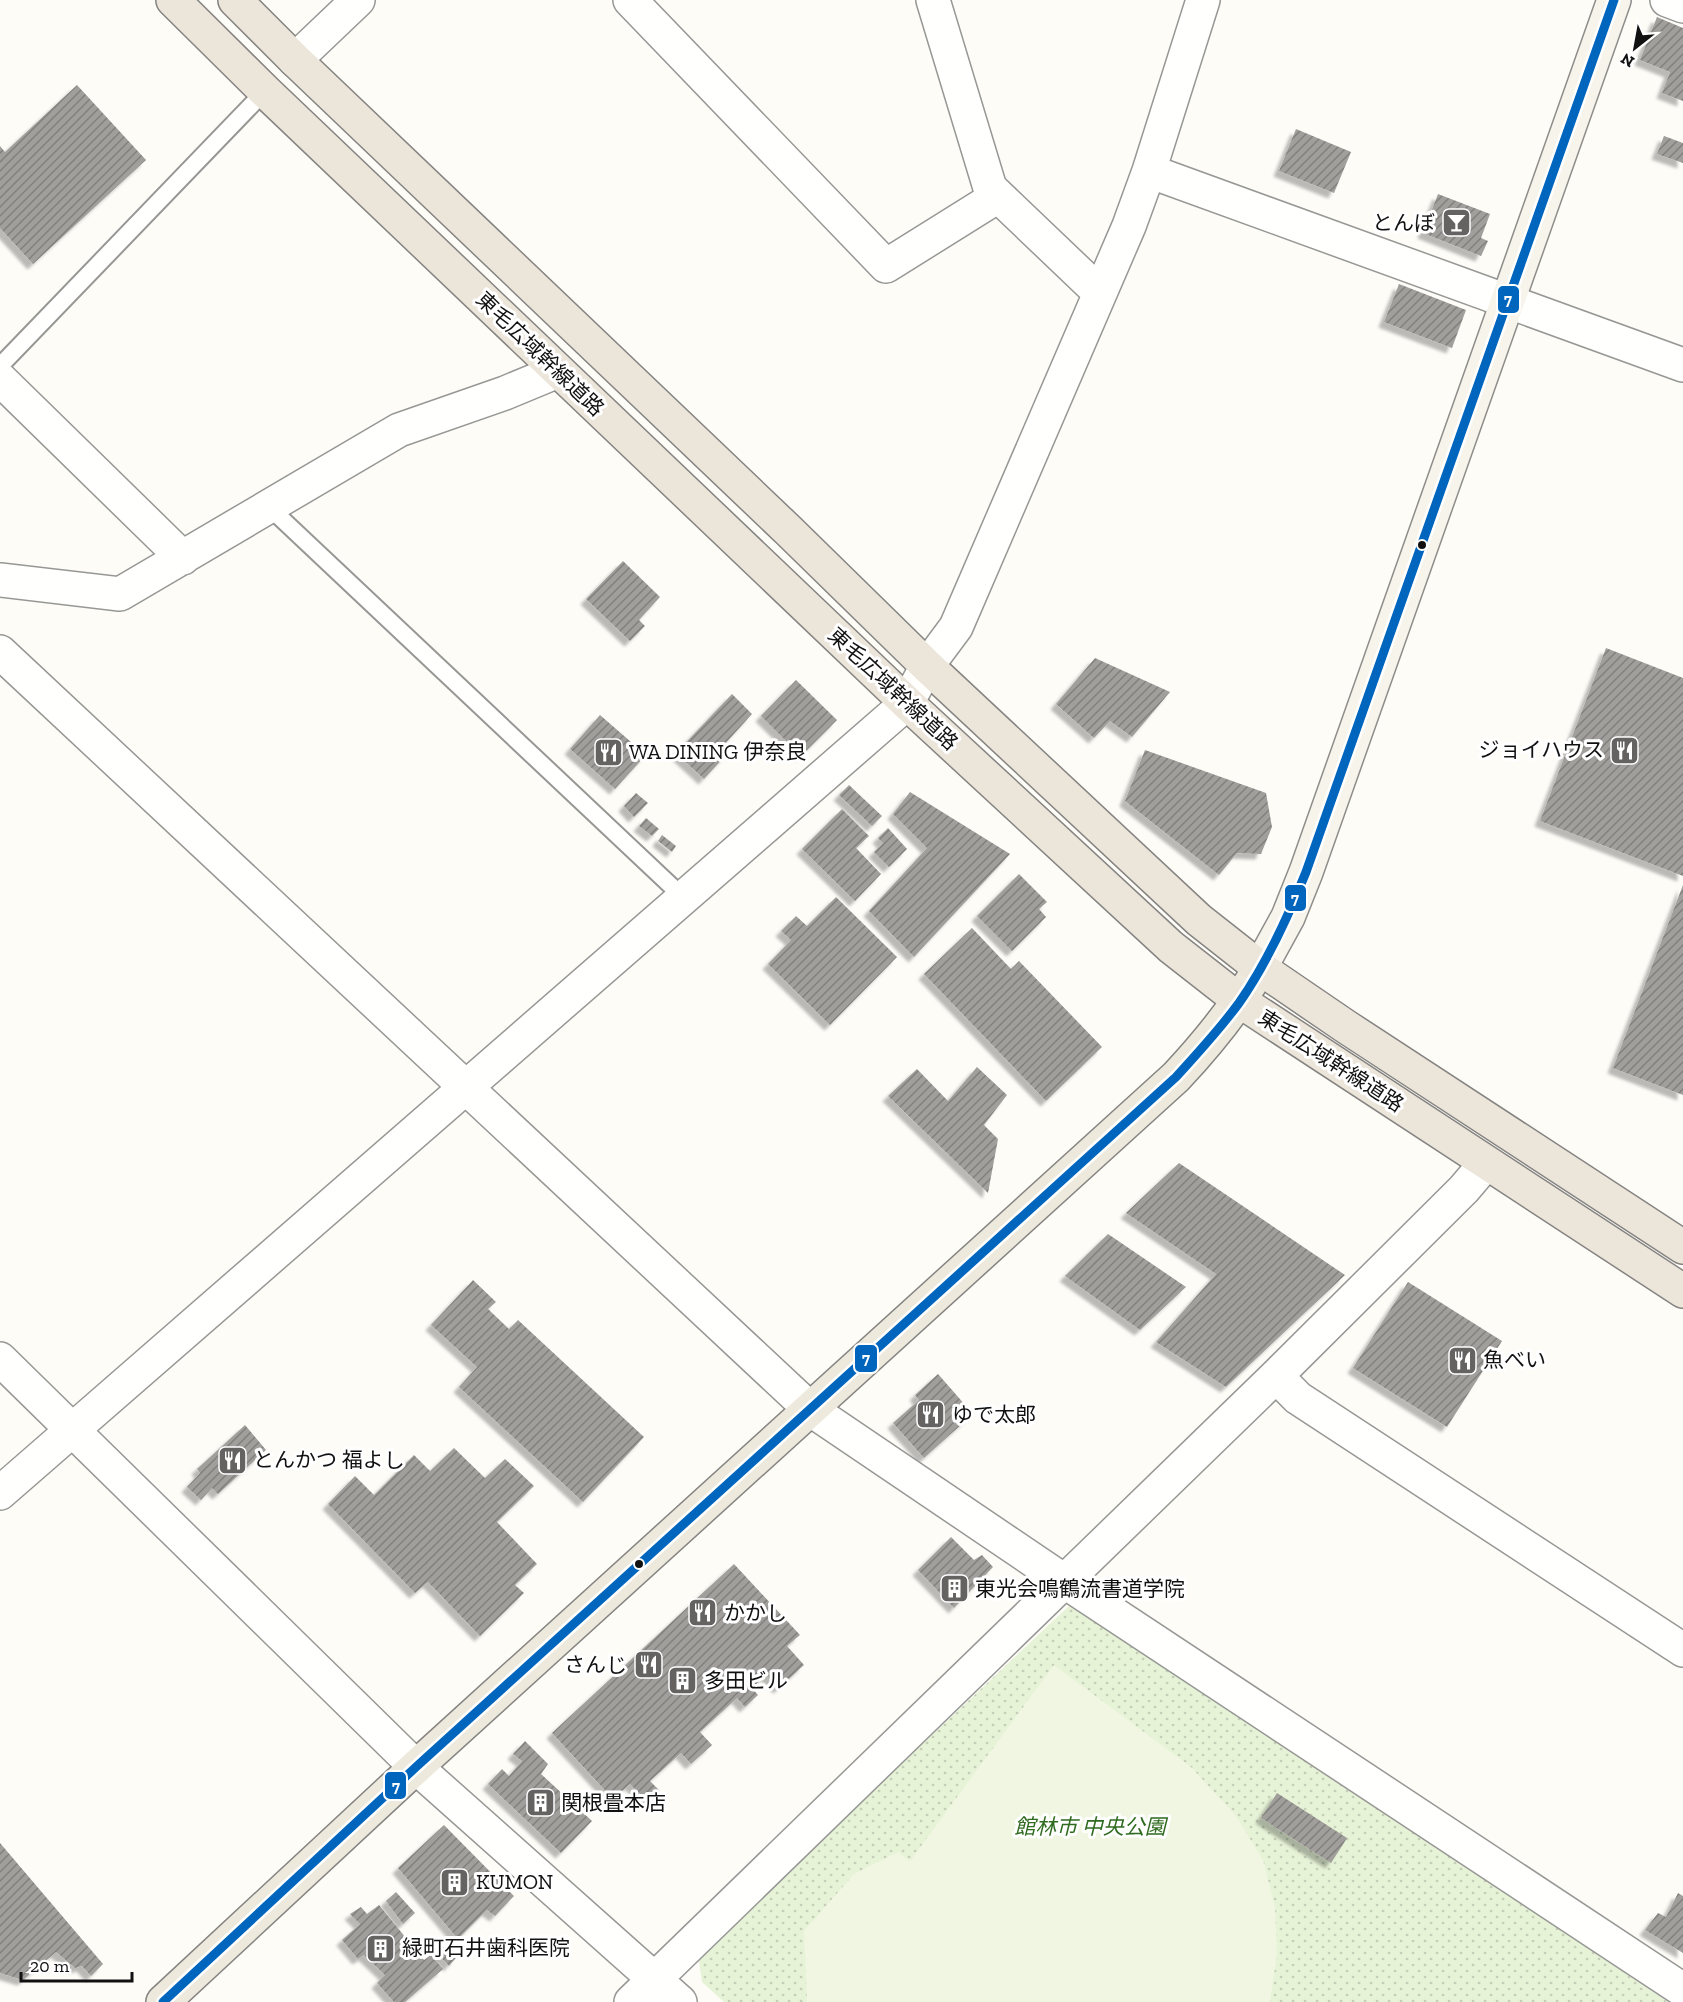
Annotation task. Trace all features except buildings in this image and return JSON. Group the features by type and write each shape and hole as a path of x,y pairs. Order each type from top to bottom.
{"highway":[{"name":"東毛広域幹線道路","path":"173,0 265,91 907,703 1171,947 1240,1001 1683,1291"},
{"name":"東毛広域幹線道路","path":"235,0 927,666 1199,920 1260,968 1683,1247"}],"main road":[{"path":"163,2002 416,1767 1176,1077 1208,1042 1240,1001 1288,917 1306,872 1614,0"}],"street":[{"path":"296,60 358,0"},
{"path":"630,0 886,266 998,196"},
{"path":"933,0 990,188 1100,292"},
{"path":"0,1493 907,703 927,666 956,627 1129,226 1149,171 1203,0"},
{"path":"1667,0 1683,6"},
{"path":"1149,171 1683,365"},
{"path":"0,580 120,594 399,430 505,393 558,371"},
{"path":"0,379 183,558"},
{"path":"0,652 810,1409 1064,1581 1683,1990"},
{"path":"631,2002 1276,1376 1464,1189 1486,1163"},
{"path":"0,1359 416,1767 680,2002"},
{"path":"1276,1376 1298,1398 1683,1650"}],"lane":[{"path":"0,366 265,91"},
{"path":"269,507 684,898"}],"green space":[{"name":"館林市 中央公園","path":"1072,1603 1668,2002 724,2002 702,1982 699,1961 841,1821"},
{"path":"1054,1665 1191,1767 1236,1816 1263,1860 1275,1907 1277,1953 1270,2002 807,2002 804,1931 854,1874 898,1852 910,1861"}],"transit line":[{"name":"7","path":"163,2002 416,1767 1176,1077 1217,1032 1239,1003 1276,939 1306,872 1614,0"}],"place":[{"name":"とんぼ","path":"1456,223"},
{"name":"ジョイハウス","path":"1625,750"},
{"name":"WA DINING 伊奈良","path":"608,752"},
{"name":"魚べい","path":"1462,1360"},
{"name":"ゆで太郎","path":"931,1415"},
{"name":"とんかつ 福よし","path":"232,1460"},
{"name":"東光会鳴鶴流書道学院","path":"954,1589"},
{"name":"かかし","path":"703,1613"},
{"name":"さんじ","path":"648,1665"},
{"name":"多田ビル","path":"683,1681"},
{"name":"関根畳本店","path":"540,1803"},
{"name":"KUMON","path":"455,1882"},
{"name":"緑町石井歯科医院","path":"381,1948"}]}
